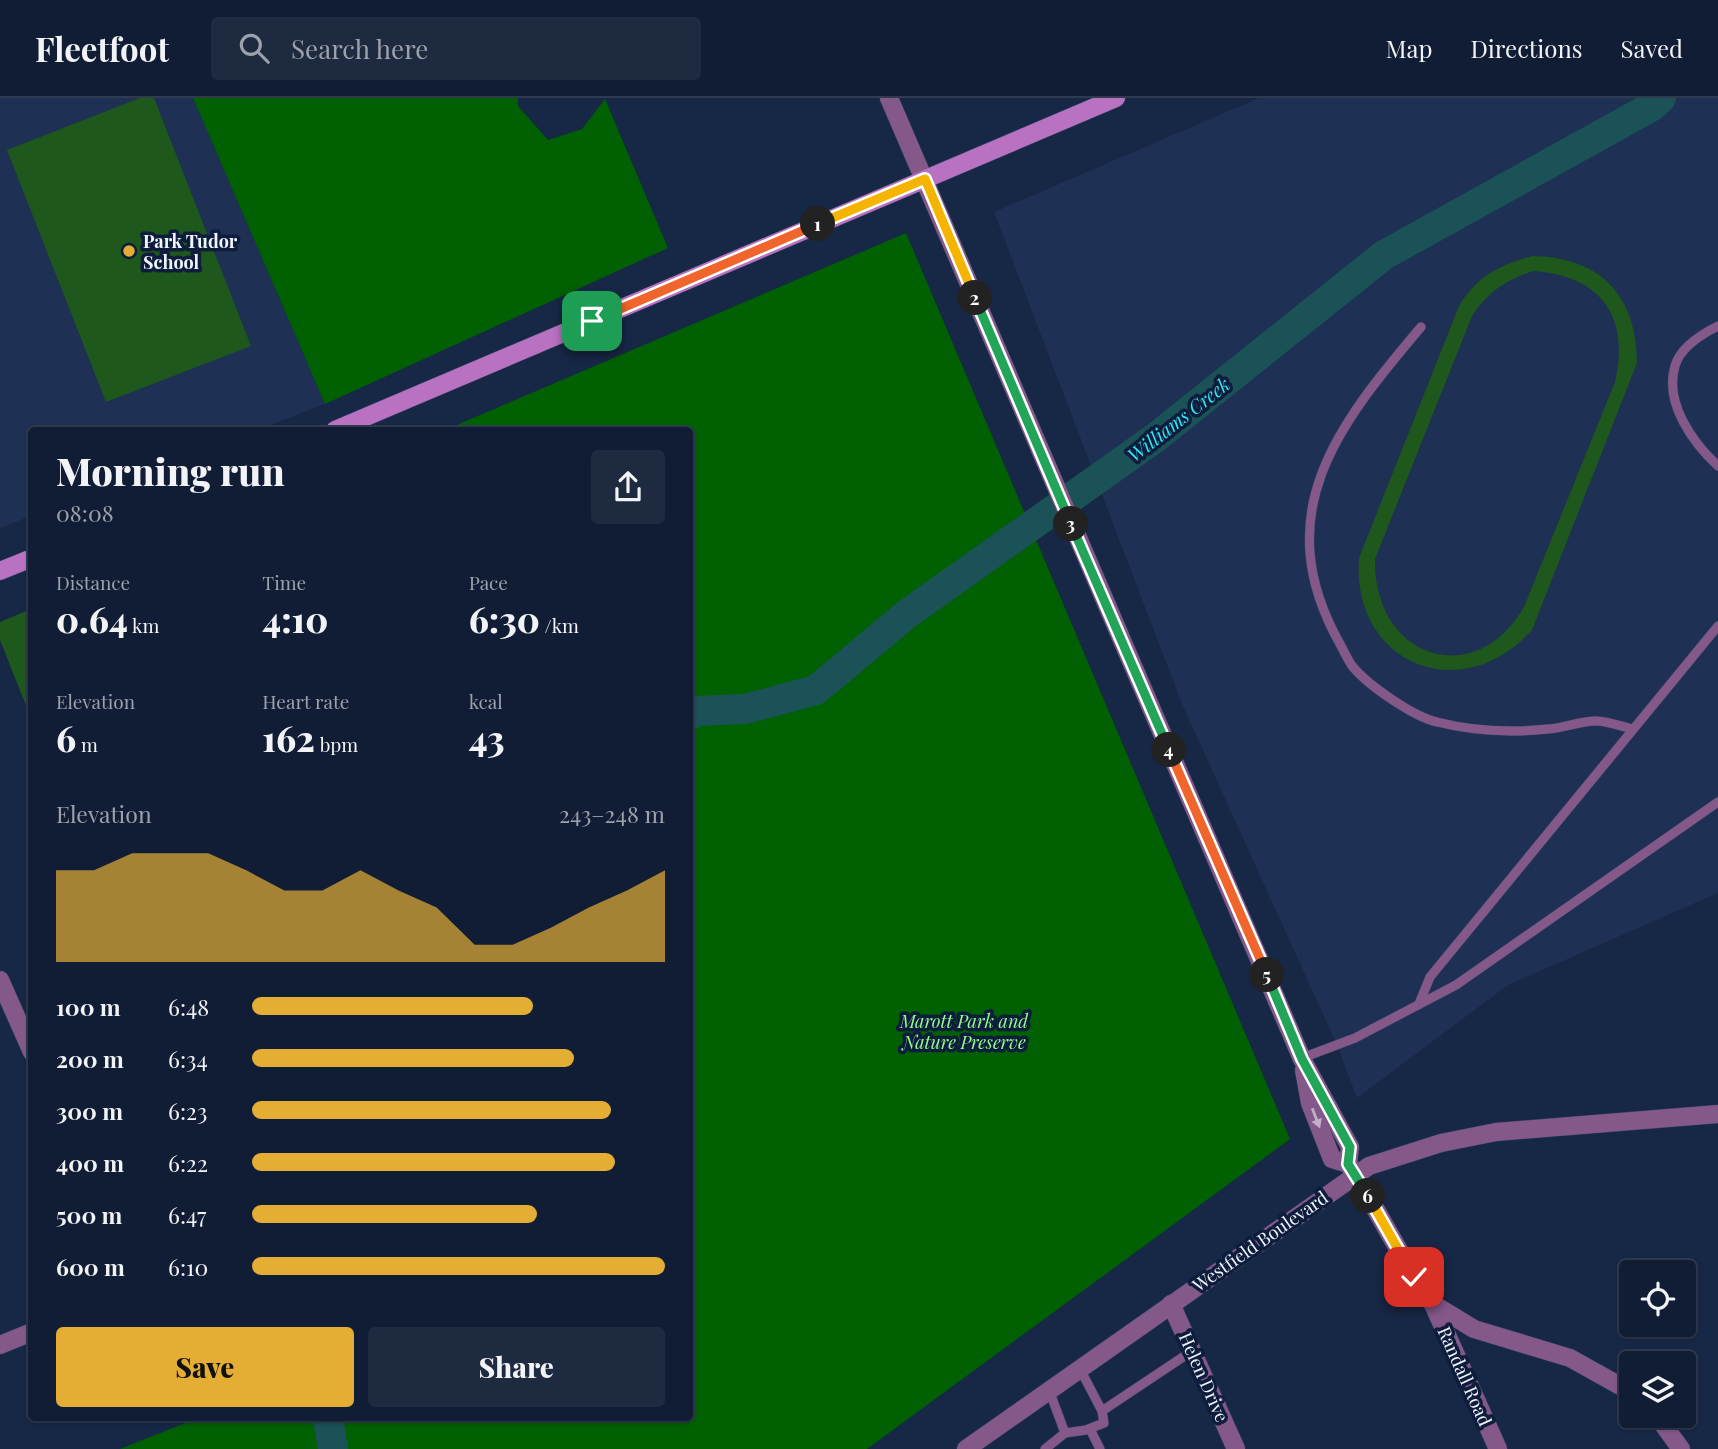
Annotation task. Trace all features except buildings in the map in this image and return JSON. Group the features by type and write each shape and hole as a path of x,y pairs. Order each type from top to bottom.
{"main road":[{"path":"342,427 1116,98"},
{"path":"0,571 28,560"}],"street":[{"path":"889,98 1302,1059 1350,1147 1352,1169 1414,1277 1433,1304 1474,1329 1570,1358 1619,1385"},
{"path":"0,980 28,1043"},
{"name":"Westfield Boulevard","path":"973,1447 1352,1169 1476,1135 1524,1128 1718,1114"},
{"name":"Helen Drive","path":"1171,1304 1236,1449"},
{"name":"Randall Road","path":"1433,1304 1498,1449"},
{"path":"0,1345 28,1334"},
{"path":"1666,1428 1681,1449"}],"lane":[{"path":"1718,326 1690,344 1675,365 1674,389 1683,420 1696,446 1718,466"},
{"path":"1421,327 1347,421 1325,464 1309,519 1311,563 1322,611 1353,667 1391,698 1433,722 1469,729 1549,729 1596,721 1632,729"},
{"path":"1419,1004 1430,977 1718,626"},
{"path":"1302,1059 1355,1038 1456,985 1718,802"},
{"path":"1102,1411 1192,1351"},
{"path":"1045,1449 1065,1433 1090,1429 1104,1423 1102,1411 1080,1369"},
{"path":"1049,1390 1065,1433"},
{"path":"1090,1429 1100,1449"}],"shaded area":[{"name":"Park Tudor School","path":"0,98 193,98 325,404 265,427 28,427 28,517 0,528"},
{"path":"1259,98 1718,98 1718,893 1508,985 1357,1098 1337,1045 1182,704 994,212"}],"green space":[{"path":"140,98 154,98 251,346 106,402 7,150"},
{"path":"193,98 518,98 518,106 548,140 582,129 605,99 668,248 325,404"},
{"name":"Marott Park and Nature Preserve","path":"906,233 1290,1139 867,1449 120,1449 190,1421 693,1421 693,427 452,427"},
{"path":"1532,256 1556,258 1595,272 1610,284 1622,300 1630,318 1637,363 1532,630 1504,654 1474,667 1444,670 1416,663 1392,648 1373,625 1361,595 1359,558 1459,306 1481,279","holes":["1533,271 1577,281 1593,291 1606,304 1614,320 1618,338 1619,359 1615,382 1524,607 1503,634 1479,650 1454,655 1430,652 1408,640 1390,620 1379,593 1375,559 1472,316 1491,293 1514,279"]},
{"path":"28,610 28,710 0,640 0,622"}],"waterway":[{"name":"Williams Creek","path":"693,713 745,709 816,690 907,614 1155,438 1384,255 1651,107 1661,98"},
{"name":"Williams Creek","path":"328,1421 333,1449"}],"place":[{"name":"Park Tudor School","path":"129,251"}],"route":[{"path":"592,321 925,179 1111,619 1185,784 1302,1059 1350,1147 1348,1164 1414,1277"}]}
